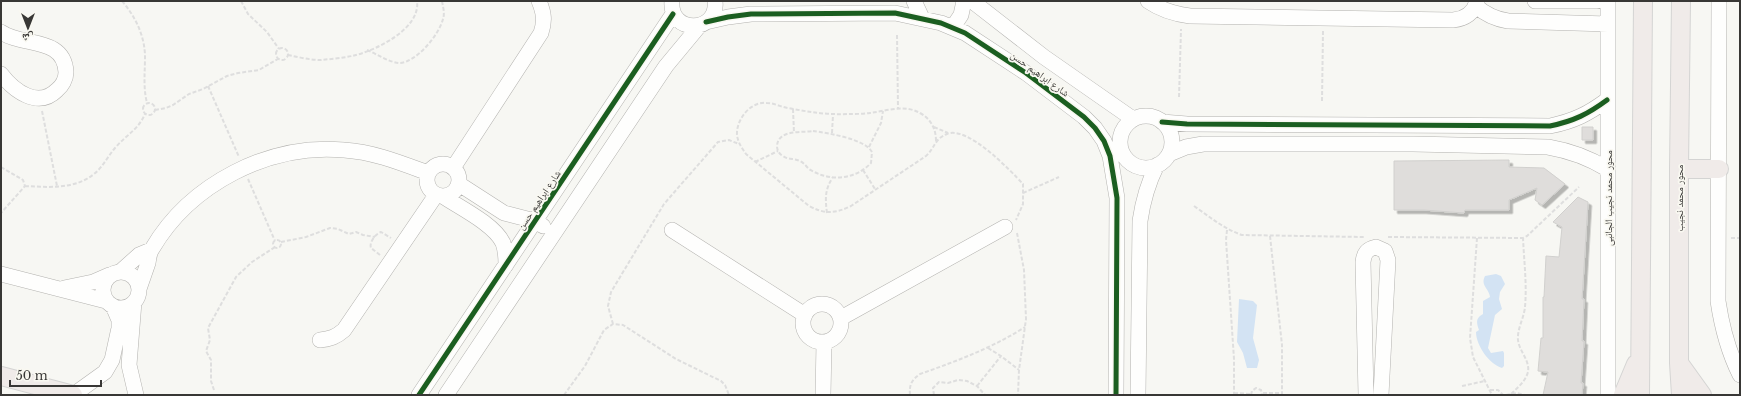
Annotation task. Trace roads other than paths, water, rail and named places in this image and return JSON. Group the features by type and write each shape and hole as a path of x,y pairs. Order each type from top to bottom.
{"main road":[{"path":"1640,395 1643,1"},
{"name":"محور محمد نجيب","path":"1681,1 1679,169 1679,363 1681,395"},
{"path":"1679,169 1719,169"},
{"path":"1624,395 1640,356"},
{"path":"1679,363 1702,395"},
{"path":"1,376 73,395"}],"street":[{"path":"453,168 541,33 544,22 543,10 539,1"},
{"path":"446,395 666,66 714,10 715,1"},
{"path":"914,1 922,18"},
{"path":"953,27 961,14 964,1"},
{"name":"شارع ابراهيم حسن","path":"972,1 1044,57 1133,119"},
{"path":"1148,1 1158,8 1182,15 1453,20 1462,19 1470,14 1477,4 1485,14 1496,19 1508,21 1608,24"},
{"path":"1536,1 1597,1"},
{"name":"محور محمد نجيب الجانبى","path":"1608,1 1608,395"},
{"path":"1719,1 1718,301 1722,329 1731,356 1740,375"},
{"name":"شارع ابراهيم حسن","path":"672,8 678,21 685,25 693,26 728,17 751,14 895,13 922,18 953,27 965,33 1026,73 1084,117 1116,154 1116,395"},
{"name":"شارع ابراهيم حسن","path":"419,395 535,221 672,8"},
{"path":"1,32 16,39 42,43 55,50 64,60 66,73 62,86 52,95 40,99 31,98 23,94 1,74"},
{"path":"1162,122 1168,128 1171,136 1171,145 1164,160 1157,165 1141,167 1116,154 1122,130 1133,119 1148,116 1162,122 1187,124 1550,126 1570,122 1590,113 1607,100"},
{"path":"1413,144 1414,125"},
{"path":"1168,154 1186,147 1203,144 1413,144 1548,147 1569,150 1582,155 1607,169"},
{"path":"1,274 59,288 109,303 120,308 128,306 137,295 151,250 167,227 190,203 216,183 243,168 276,156 310,150 344,150 377,154 428,173"},
{"path":"320,340 337,336 344,330 402,245 440,196 451,194 456,190 459,178 453,168 449,165 439,165 431,169 428,173 426,183 431,192 440,196 493,230 502,242 506,253 506,265"},
{"path":"1138,395 1140,221 1142,201 1148,182 1157,165"},
{"path":"458,184 504,213 535,221 554,232"},
{"path":"841,318 1010,225"},
{"path":"672,230 805,315"},
{"path":"1366,395 1363,269 1364,255 1366,251 1376,247 1381,248 1387,256 1381,395"},
{"path":"73,395 105,372 112,360 120,328 120,320 103,296 103,285 134,259 151,250"},
{"path":"1363,269 1375,274 1382,273 1387,269"},
{"path":"59,288 88,283 115,274 127,273 133,276 137,282 137,295 130,365 136,395"},
{"path":"820,304 833,307 841,318 842,323 838,334 830,341 817,342 806,334 803,321 805,315 809,310 820,304"},
{"path":"823,395 824,342"}],"water":[{"path":"1496,274 1501,276 1505,284 1500,292 1499,299 1502,309 1495,315 1488,348 1491,353 1503,351 1504,366 1502,368 1492,363 1484,353 1478,343 1476,332 1479,330 1477,322 1478,319 1483,314 1483,301 1490,297 1484,285 1485,276"},
{"path":"1239,299 1253,301 1257,305 1253,338 1259,360 1257,368 1247,368 1243,353 1237,342"}]}
